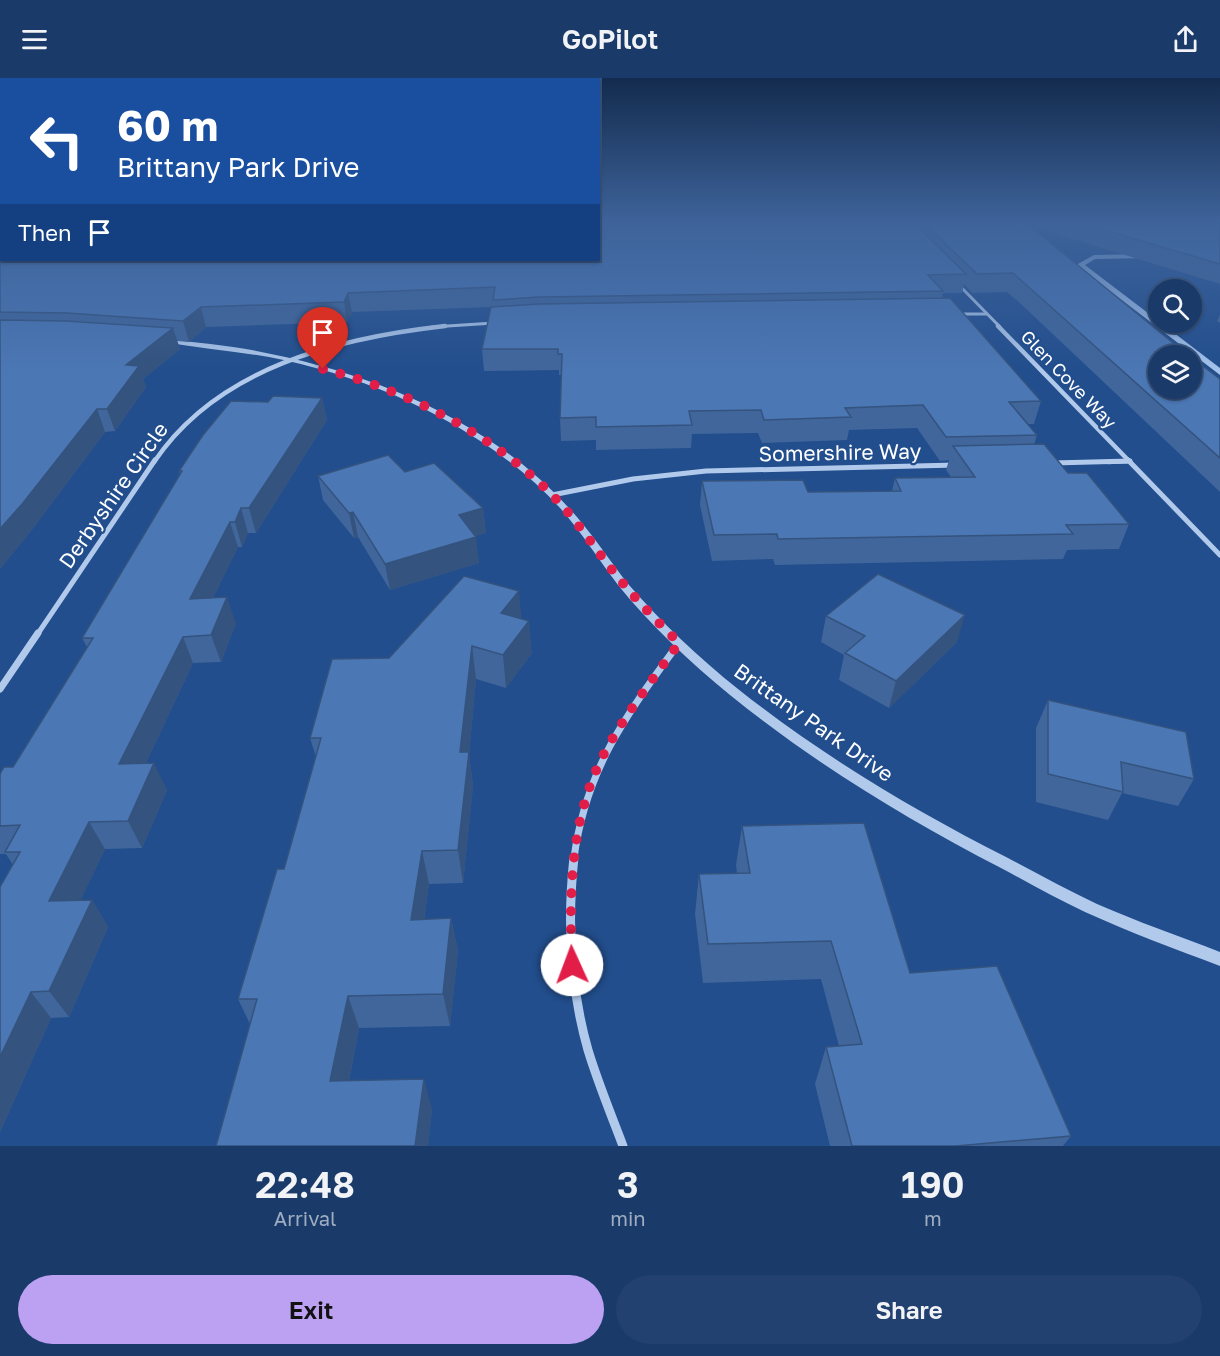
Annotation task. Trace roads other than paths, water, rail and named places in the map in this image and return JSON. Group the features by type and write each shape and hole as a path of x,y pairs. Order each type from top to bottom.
{"street":[{"name":"Glen Cove Way","path":"955,280 1220,555"},
{"path":"952,314 987,314"},
{"name":"Derbyshire Circle","path":"0,689 173,435 189,419 232,388 291,360 348,342 409,329 505,322"},
{"name":"Brittany Park Drive","path":"159,340 226,348 291,360 364,381 438,414 500,451 552,495 570,514 626,587 679,643 750,705 833,764 957,840 1101,912 1220,959"},
{"path":"1048,463 1130,461"},
{"name":"Somershire Way","path":"552,495 633,479 706,471 965,465"},
{"path":"623,1146 584,1035 572,965 569,901 575,845 587,795 605,751 679,643"}],"waterway":[{"path":"1089,272 1220,372"}]}
